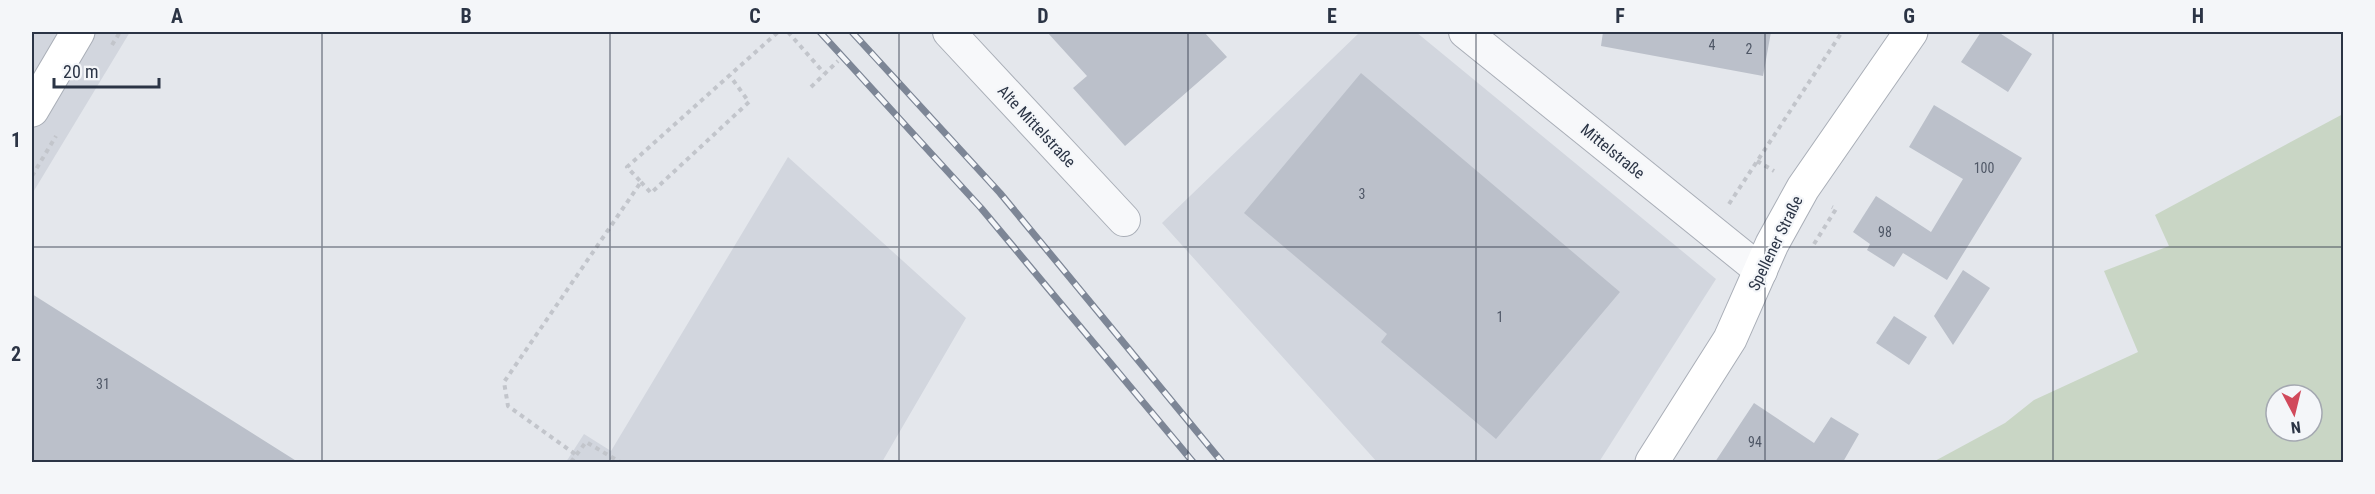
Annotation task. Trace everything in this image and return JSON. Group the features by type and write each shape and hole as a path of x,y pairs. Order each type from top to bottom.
{"street":[{"path":"32,110 78,32"},
{"name":"Alte Mittelstraße","path":"950,32 1124,219"},
{"name":"Mittelstraße","path":"1465,32 1761,271"},
{"name":"Spellener Straße","path":"1652,462 1730,339 1786,218 1824,154 1911,32"}],"path":[{"path":"730,76 749,102 651,193 627,167 778,32"},
{"path":"788,32 824,73"},
{"path":"1711,231 1842,32"},
{"path":"811,87 838,61"},
{"path":"575,454 508,406 504,382 641,182"},
{"path":"571,462 586,442 620,462"}],"shaded area":[{"path":"32,32 130,32 32,194"},
{"path":"1360,32 1416,32 1716,279 1599,462 1377,462 1162,223"},
{"path":"788,157 966,318 882,462 566,462 584,434 611,451"}],"green space":[{"path":"2343,114 2343,462 1933,462 2005,423 2034,400 2138,352 2104,271 2169,246 2155,215"}],"building":[{"path":"1047,32 1204,32 1227,57 1125,146 1073,88 1087,76"},
{"path":"1603,32 1771,32 1763,76 1601,46"},
{"path":"1981,32 1998,32 2032,54 2008,92 1961,62"},
{"path":"1361,73 1620,292 1496,439 1381,342 1387,334 1244,213"},
{"path":"1934,105 2022,158 1947,280 1903,253 1894,267 1867,250 1870,244 1853,232 1876,196 1931,232 1963,179 1909,147"},
{"path":"1963,270 1990,288 1953,345 1934,316"},
{"path":"32,294 298,462 32,462"},
{"path":"1894,316 1927,337 1909,365 1876,343"},
{"path":"1754,403 1814,443 1831,417 1859,434 1843,462 1715,462"}],"railway":[{"path":"820,32 981,208 1193,462"},
{"path":"852,32 1000,193 1222,462"}]}
